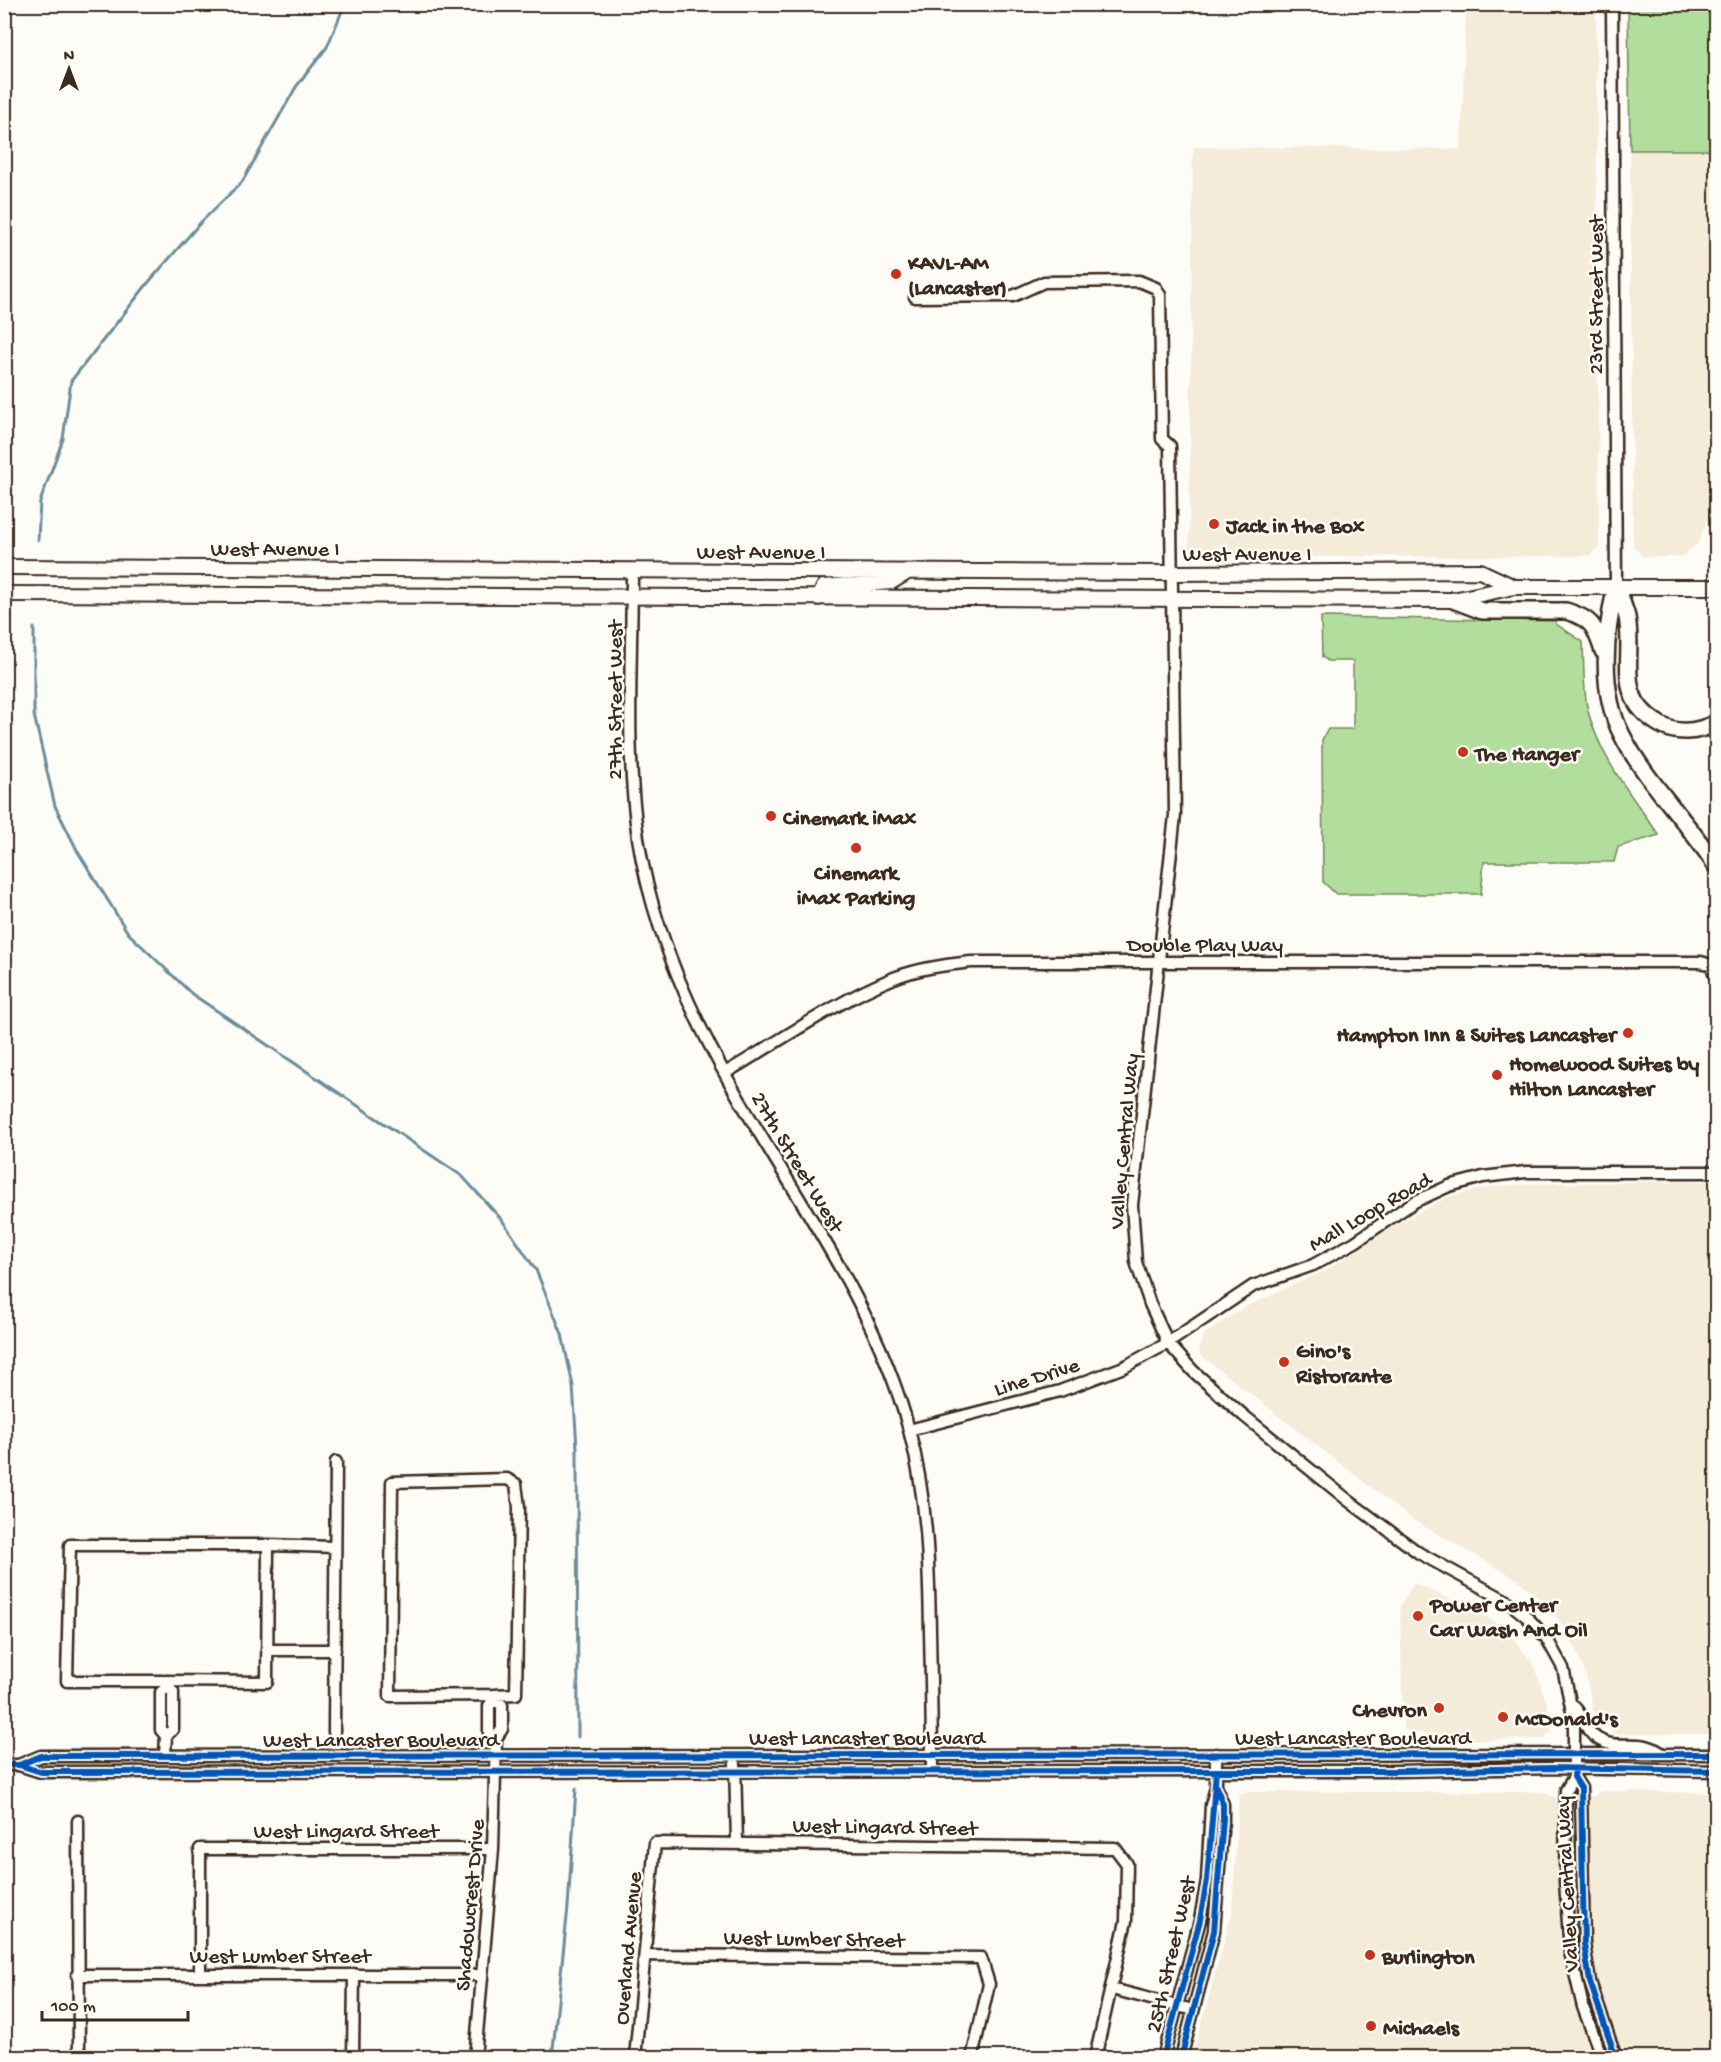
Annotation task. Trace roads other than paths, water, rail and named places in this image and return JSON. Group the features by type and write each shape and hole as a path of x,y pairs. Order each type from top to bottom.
{"highway":[{"path":"1617,586 1609,617 1607,666 1608,693 1622,735 1635,756 1696,833 1716,866"},
{"path":"1617,586 1627,618 1629,686 1634,699 1646,717 1665,728 1686,732 1703,730 1716,723"},
{"path":"1454,600 1482,611 1566,611 1577,614 1587,620 1597,631 1607,666"}],"main road":[{"name":"West Avenue I","path":"4,567 1172,573 1480,571 1514,587"},
{"path":"819,598 824,587 891,582 907,572"},
{"name":"West Avenue I","path":"4,594 1454,600 1514,587 1716,587"}],"street":[{"name":"23rd Street West","path":"1612,4 1617,586"},
{"path":"915,297 1013,296 1044,282 1139,281 1156,288 1160,295 1162,440 1170,446 1172,598"},
{"name":"27th Street West","path":"632,571 631,768 638,839 654,908 701,1029 857,1296 887,1361 909,1430 922,1491 928,1549 932,1771"},
{"name":"Valley Central Way","path":"1172,598 1175,815 1132,1205 1136,1262 1150,1304 1168,1343 1193,1371 1349,1501 1419,1553 1507,1601 1527,1617 1547,1639 1563,1668 1572,1705 1575,1754 1574,1773 1566,1790 1567,1922 1576,1983 1602,2058"},
{"name":"Double Play Way","path":"725,1073 839,1006 895,978 934,967 971,962 1701,962 1711,965 1716,978"},
{"name":"Mall Loop Road","path":"1168,1343 1253,1286 1313,1265 1355,1242 1414,1202 1449,1186 1526,1172 1716,1172"},
{"name":"Line Drive","path":"909,1430 1060,1391 1124,1367 1168,1343"},
{"path":"334,1732 336,1462"},
{"path":"507,1479 516,1484 519,1507 516,1694 494,1697 390,1696 392,1482 507,1479"},
{"path":"268,1545 267,1682 168,1684 67,1681 70,1545 268,1545 334,1546"},
{"path":"267,1650 335,1650"},
{"path":"165,1755 166,1736 174,1729 174,1692 168,1684"},
{"name":"Shadowcrest Drive","path":"475,2058 493,1849 496,1738 502,1729 502,1705 494,1697"},
{"path":"1572,1705 1582,1714 1590,1732 1599,1740 1652,1746 1662,1754"},
{"name":"25th Street West","path":"1163,2058 1203,1904 1207,1880 1211,1805 1216,1787 1216,1754"},
{"name":"West Lancaster Boulevard","path":"19,1765 41,1756 165,1755 1716,1754"},
{"path":"734,1755 737,1842"},
{"name":"West Lancaster Boulevard","path":"4,1765 19,1765 41,1772 1574,1773 1716,1771"},
{"name":"Valley Central Way","path":"1574,1773 1581,1788 1584,1944 1590,1982 1616,2058"},
{"name":"25th Street West","path":"1181,2058 1214,1931 1220,1882 1223,1804 1216,1787"},
{"path":"78,1821 79,2058"},
{"name":"West Lingard Street","path":"655,1843 737,1842 1115,1848 1127,1864 1126,1921 1112,1989"},
{"name":"Overland Avenue","path":"635,2058 655,1843"},
{"name":"West Lingard Street","path":"200,1973 200,1849 493,1849"},
{"name":"West Lumber Street","path":"646,1955 981,1959 989,1984 972,2058"},
{"name":"West Lumber Street","path":"77,1975 200,1973 482,1975"},
{"path":"353,2058 354,1974"},
{"path":"1095,2058 1112,1989 1194,2010"}],"waterway":[{"path":"38,540 40,502 63,439 71,381 148,283 201,222 242,182 296,87 327,47 345,4"},
{"path":"34,628 34,715 55,806 78,852 128,933 192,994 462,1176 502,1220 536,1270 562,1334 573,1386 577,1448 578,1737"},
{"path":"552,2058 568,1907 576,1789"}],"place":[{"name":"KAVL-AM (Lancaster)","path":"896,274"},
{"name":"Jack in the Box","path":"1214,524"},
{"name":"The Hanger","path":"1463,752"},
{"name":"Cinemark iMax","path":"771,816"},
{"name":"Cinemark iMax Parking","path":"856,848"},
{"name":"Hampton Inn & Suites Lancaster","path":"1628,1033"},
{"name":"Homewood Suites by Hilton Lancaster","path":"1497,1075"},
{"name":"Gino's Ristorante","path":"1284,1362"},
{"name":"Power Center Car Wash And Oil","path":"1418,1616"},
{"name":"Chevron","path":"1439,1708"},
{"name":"McDonald's","path":"1503,1717"},
{"name":"Burlington","path":"1370,1955"},
{"name":"Michaels","path":"1371,2026"}]}
